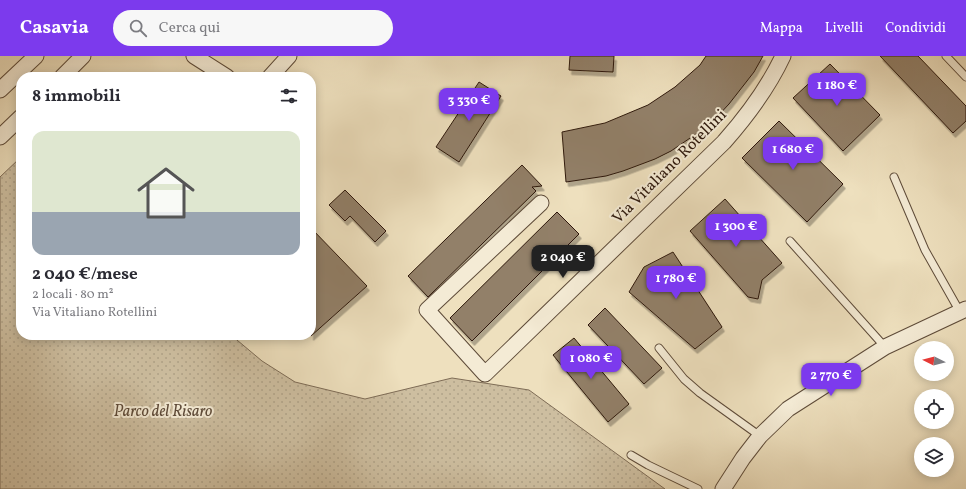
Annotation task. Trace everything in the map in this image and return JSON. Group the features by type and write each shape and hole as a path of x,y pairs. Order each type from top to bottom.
{"street":[{"path":"19,72 36,56"},
{"path":"67,72 83,56"},
{"path":"194,56 219,72"},
{"path":"275,72 290,56"},
{"name":"Via Vitaliano Rotellini","path":"541,202 427,310 485,374 728,138 756,102 783,56"},
{"path":"0,90 16,75"},
{"path":"0,137 16,122"},
{"path":"0,143 16,122"},
{"path":"723,489 743,458 760,436 782,414 798,402 885,347 963,311"}],"lane":[{"path":"946,56 966,76"},
{"path":"894,177 924,250 963,311"},
{"path":"790,241 885,347"},
{"path":"659,348 684,379 700,393 760,436"},
{"path":"631,455 698,489"}],"green space":[{"name":"Parco del Risaro","path":"16,162 16,340 237,340 262,361 295,382 365,399 452,378 529,390 665,489 0,489 0,177"}],"building":[{"path":"570,56 614,56 613,72 569,70"},
{"path":"706,56 763,56 754,72 716,118 699,132 671,151 655,159 623,171 606,176 566,182 562,132 605,123 648,105 675,87 700,65"},
{"path":"880,56 918,56 966,106 966,121 953,133"},
{"path":"830,64 880,115 843,151 793,98"},
{"path":"479,82 501,96 459,162 436,147"},
{"path":"779,121 843,184 807,222 742,158"},
{"path":"522,165 542,186 532,187 536,191 428,297 408,276"},
{"path":"345,190 386,231 375,242 350,216 345,221 329,205"},
{"path":"725,199 782,263 762,280 758,299 748,297 690,231"},
{"path":"557,212 579,234 472,341 450,318"},
{"path":"316,233 367,286 316,332"},
{"path":"673,252 722,327 695,349 629,292 644,267"},
{"path":"605,308 662,368 644,384 588,325"},
{"path":"574,338 629,404 608,422 553,355"}]}
